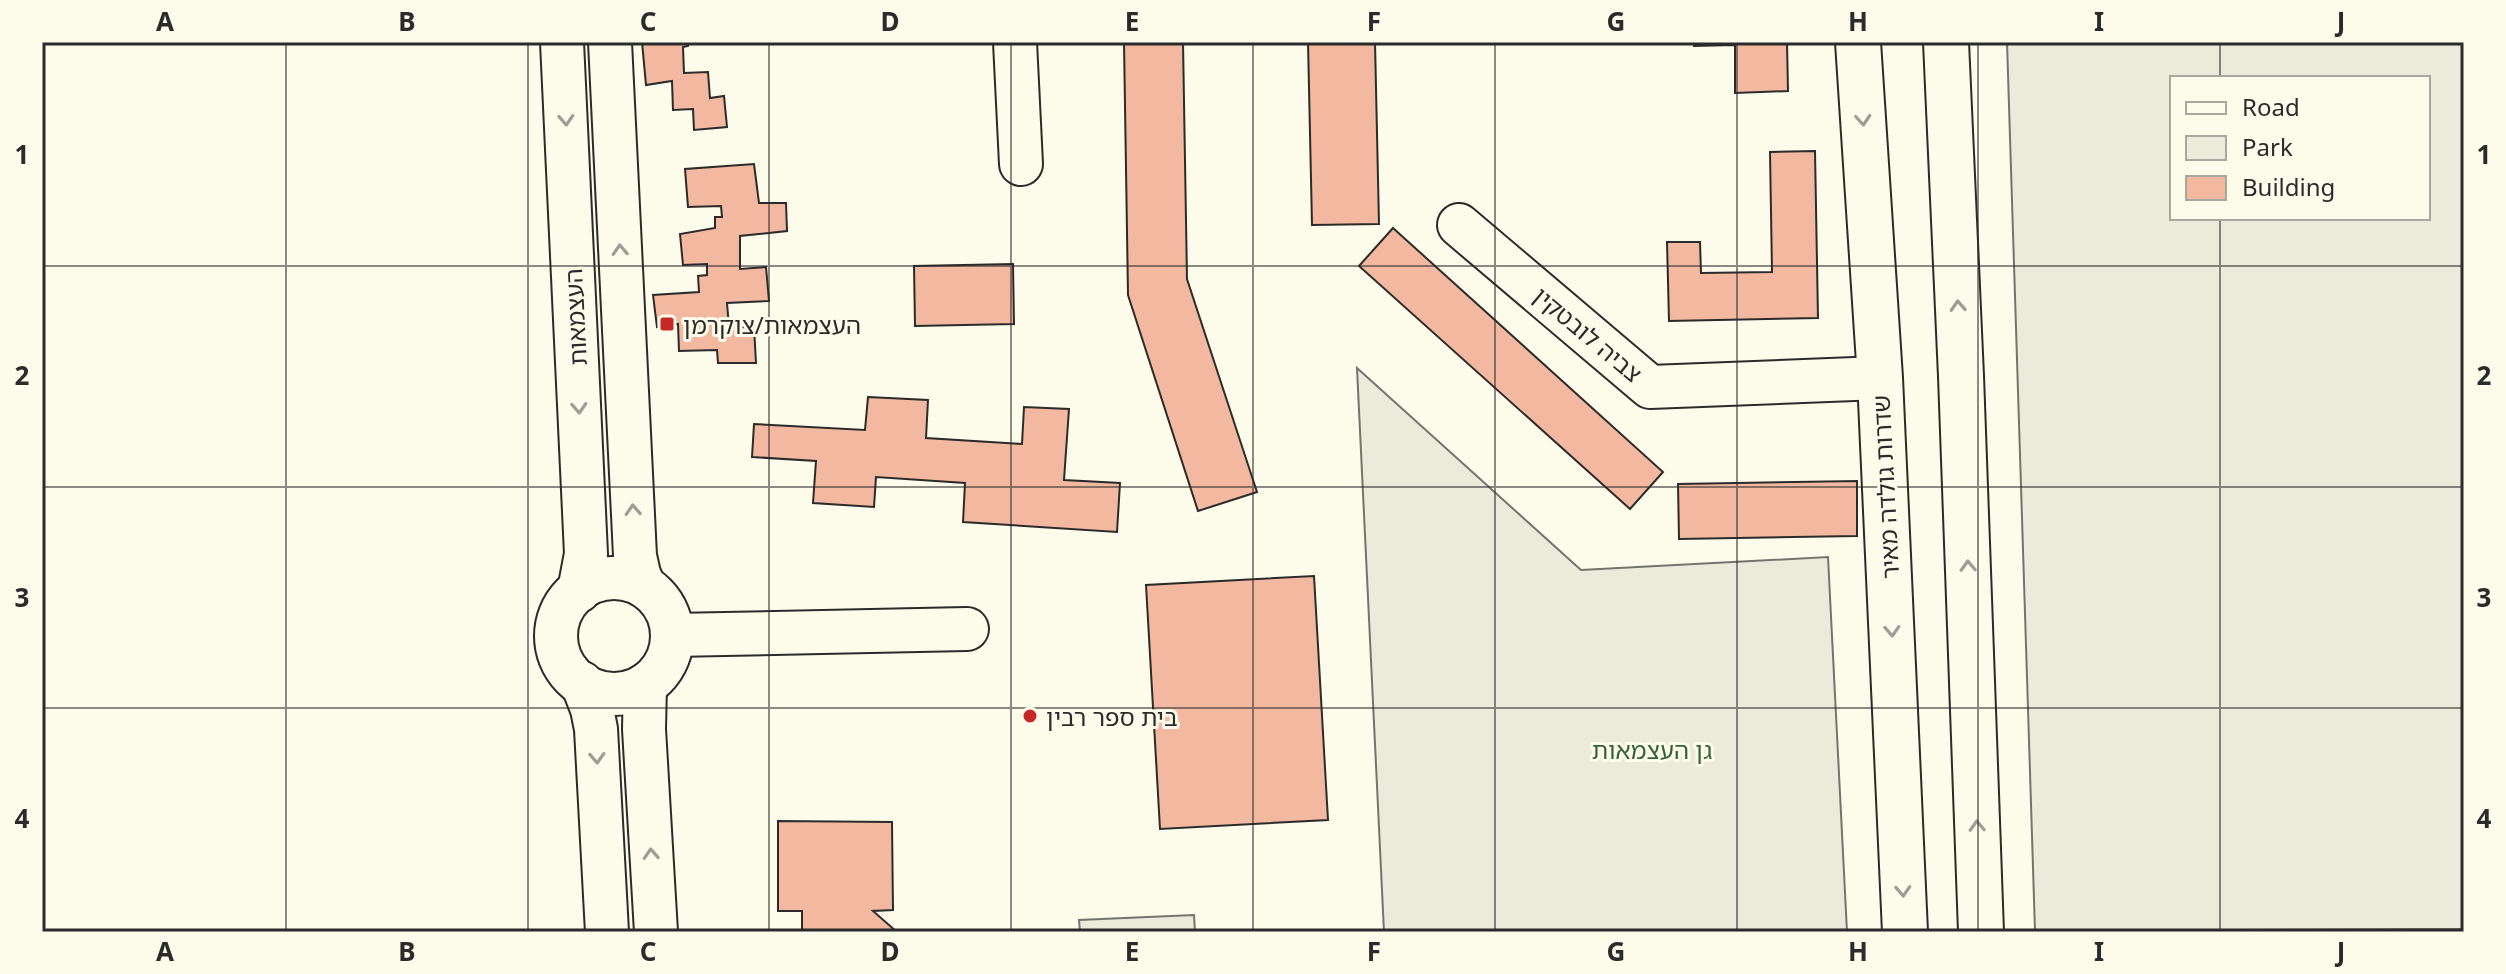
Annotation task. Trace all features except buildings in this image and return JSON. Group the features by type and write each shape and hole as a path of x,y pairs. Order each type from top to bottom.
{"main road":[{"name":"שדרות גולדה מאיר","path":"1858,42 1880,378 1905,932"},
{"path":"1946,42 1981,932"}],"street":[{"name":"העצמאות","path":"562,42 586,554 579,591"},
{"name":"העצמאות","path":"610,42 635,556 644,586"},
{"path":"1015,42 1021,164"},
{"name":"צביה לובטקין","path":"1459,225 1650,387 1880,378"},
{"path":"609,578 627,579 644,586 659,598 669,615 673,635 670,654 660,672 645,685 627,692 607,694 588,688 572,675 556,643 564,607 591,583 609,578"},
{"path":"673,635 967,629"},
{"path":"582,683 596,729 607,932"},
{"path":"645,685 644,729 656,932"}],"green space":[{"path":"2007,42 2464,42 2464,929 2035,931"},
{"name":"גן העצמאות","path":"1357,368 1581,570 1828,557 1847,932 1384,932"},
{"path":"1194,915 1195,932 1080,932 1079,920"}],"place":[{"name":"העצמאות/צוקרמן","path":"667,324"},
{"name":"בית ספר רבין","path":"1030,716"}]}
